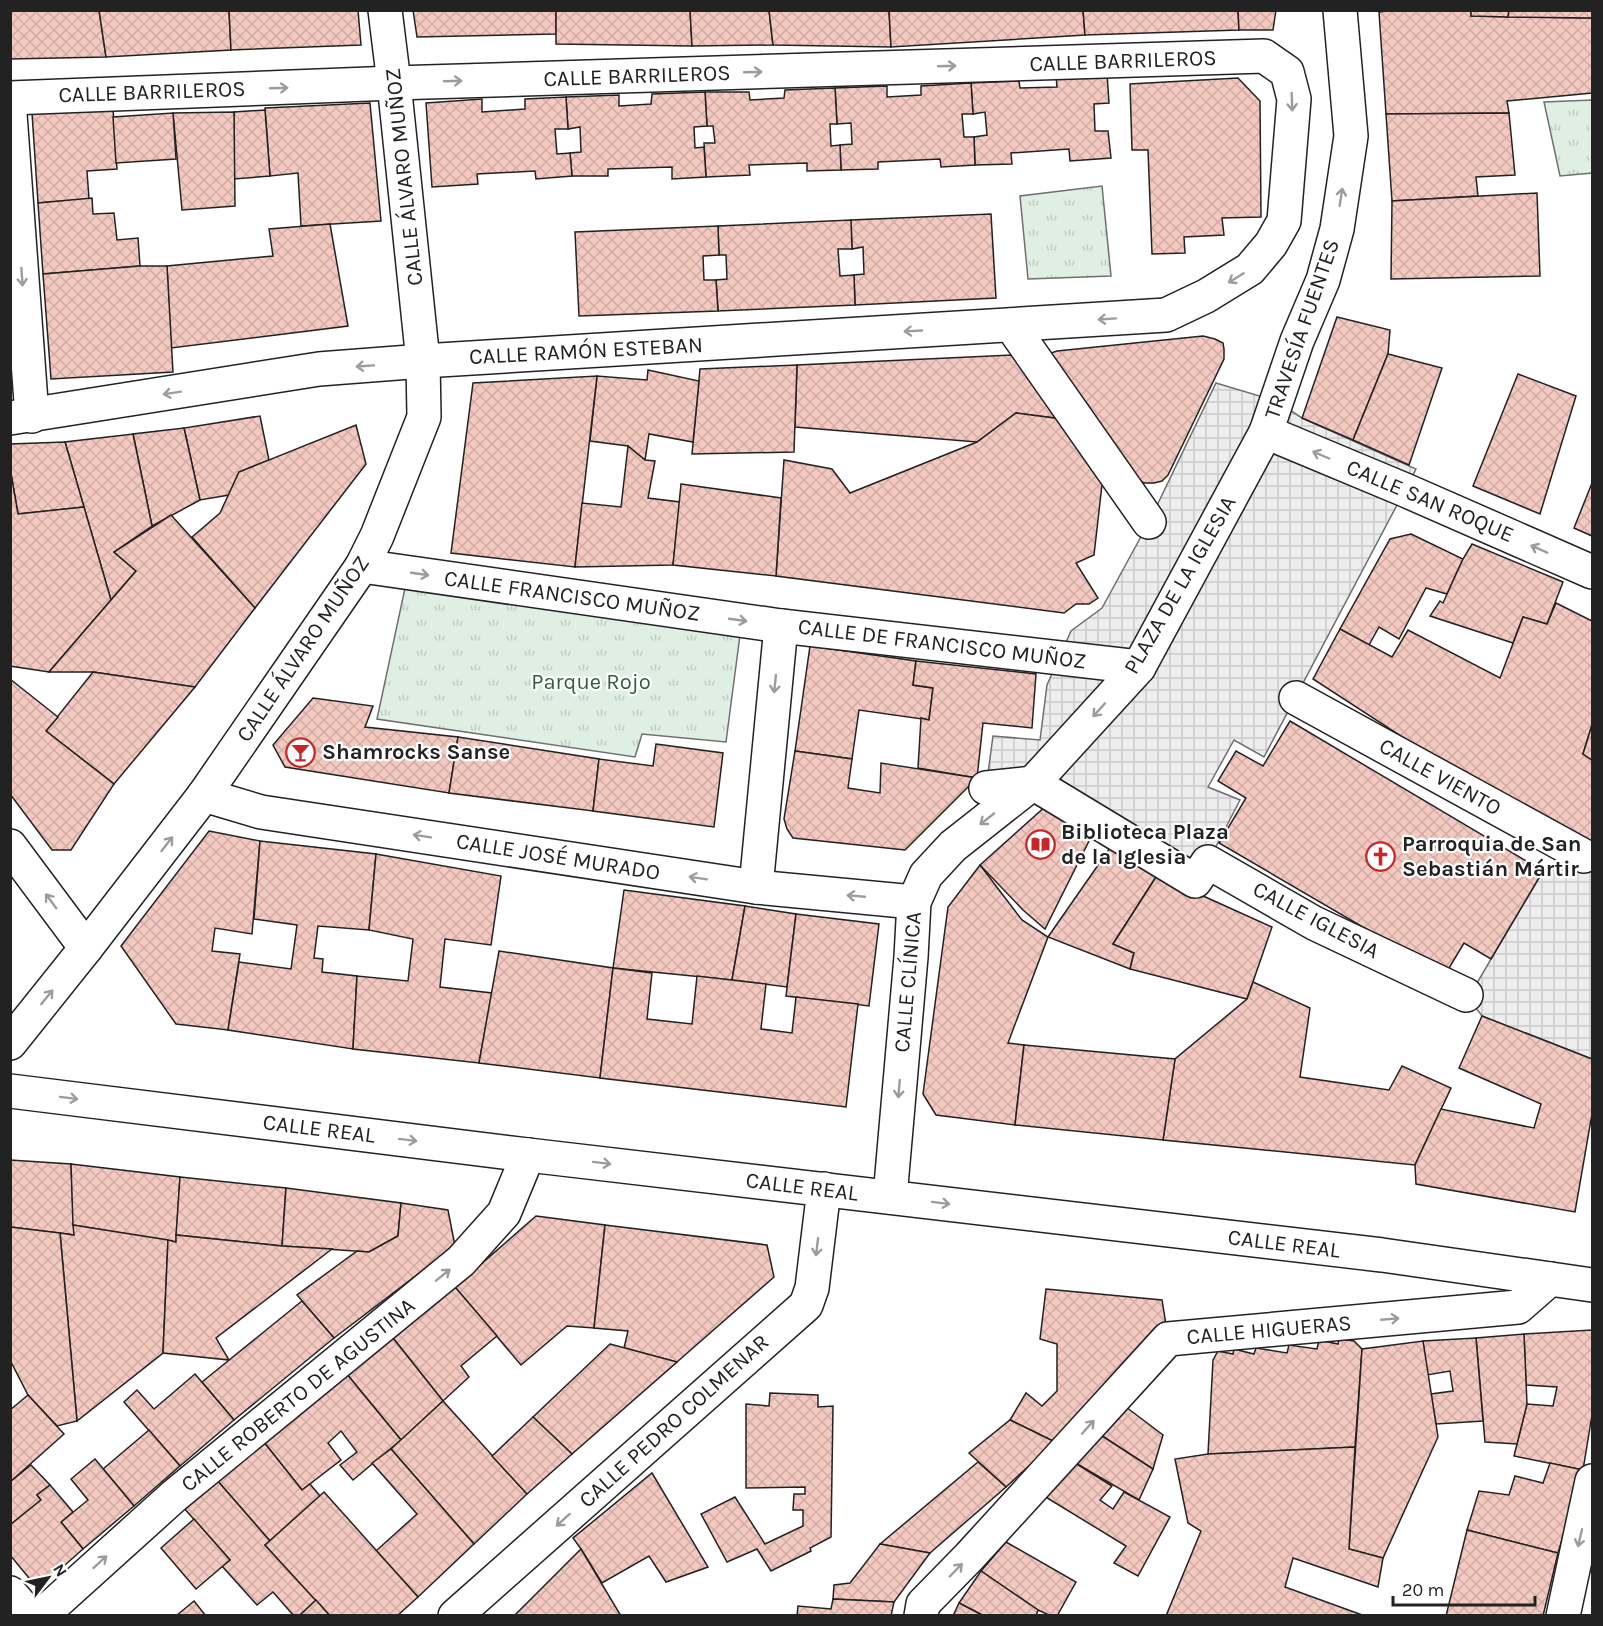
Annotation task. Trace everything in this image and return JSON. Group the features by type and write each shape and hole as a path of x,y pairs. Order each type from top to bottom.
{"street":[{"name":"CALLE ÁLVARO MUÑOZ","path":"10,1043 204,795 362,566 377,536 424,417 423,361 385,10"},
{"name":"TRAVESÍA FUENTES","path":"1266,432 1297,341 1323,280 1336,228 1351,136 1340,10"},
{"name":"CALLE BARRILEROS","path":"10,98 394,83 1264,56 1287,72 1294,99 1284,221 1271,244 1250,269 1206,296 1166,315"},
{"path":"10,114 21,417"},
{"name":"CALLE RAMÓN ESTEBAN","path":"21,417 319,369 1166,315"},
{"path":"1011,326 1149,522"},
{"name":"CALLE SAN ROQUE","path":"1266,432 1593,572"},
{"name":"PLAZA DE LA IGLESIA","path":"1033,783 1139,667 1266,432"},
{"name":"CALLE FRANCISCO MUÑOZ","path":"362,566 781,626"},
{"path":"756,887 781,626"},
{"name":"CALLE DE FRANCISCO MUÑOZ","path":"781,626 1139,667"},
{"name":"CALLE VIENTO","path":"1296,698 1584,856"},
{"path":"986,788 1033,783"},
{"name":"CALLE CLÍNICA","path":"890,1197 914,902 926,875 952,846 1033,783"},
{"name":"CALLE IGLESIA","path":"1033,783 1195,881 1208,862 1314,922 1466,995"},
{"name":"CALLE JOSÉ MURADO","path":"204,795 261,812 756,887 914,902"},
{"path":"10,846 86,948"},
{"name":"CALLE REAL","path":"10,1091 1382,1256 1550,1279 1592,1282"},
{"name":"CALLE ROBERTO DE AGUSTINA","path":"41,1616 174,1496 460,1261 504,1213 528,1155"},
{"name":"CALLE PEDRO COLMENAR","path":"455,1616 806,1305 812,1287 824,1189"},
{"name":"CALLE HIGUERAS","path":"921,1616 924,1604 1168,1339 1518,1308 1550,1279"},
{"path":"1563,1616 1593,1481"},
{"path":"10,1593 30,1616"}],"green space":[{"path":"1592,100 1592,173 1560,176 1544,102"},
{"path":"1102,186 1111,276 1028,279 1020,196"},
{"name":"Parque Rojo","path":"405,588 740,635 726,742 642,734 635,757 377,719"}],"shaded area":[{"path":"1216,383 1276,401 1302,418 1416,469 1264,757 1234,740 1208,787 1240,800 1208,862 1195,881 1056,797 986,788 993,736 1040,740 1047,685 1071,631 1102,608 1149,522"},
{"path":"1592,847 1592,1059 1482,1016 1466,995 1477,983 1543,871 1584,856"}],"building":[{"path":"10,10 99,10 106,57 10,59"},
{"path":"99,10 229,10 231,50 106,57"},
{"path":"229,10 358,10 361,45 231,50"},
{"path":"413,10 556,10 556,34 417,37"},
{"path":"556,10 690,10 692,46 556,44"},
{"path":"690,10 769,10 773,45 692,46"},
{"path":"769,10 889,10 891,47 773,45"},
{"path":"889,10 1083,10 1085,35 891,47"},
{"path":"1083,10 1238,10 1239,30 1085,35"},
{"path":"1238,10 1276,10 1273,30 1239,30"},
{"path":"1471,10 1471,16 1592,18 1592,93 1507,101 1509,113 1386,114 1379,12"},
{"path":"1471,10 1509,10 1508,17 1471,16"},
{"path":"1509,10 1592,10 1592,18 1508,17"},
{"path":"1107,73 1109,103 1094,104 1095,131 1108,131 1111,158 1070,161 1069,149 1011,153 1012,164 975,165 974,137 987,135 985,112 973,114 971,83 1019,81 1020,88 1057,87 1056,76"},
{"path":"1238,78 1260,101 1261,217 1222,218 1224,235 1184,237 1185,253 1152,254 1148,150 1132,150 1130,84"},
{"path":"971,83 973,114 962,114 964,137 974,137 975,165 941,167 940,159 878,162 878,169 841,170 840,145 852,144 851,123 837,124 835,88 887,86 887,97 921,95 921,86"},
{"path":"835,88 837,124 830,124 831,146 840,145 841,170 807,171 807,163 749,165 750,175 706,177 704,143 715,143 713,126 707,126 705,92 749,92 750,100 784,98 785,90"},
{"path":"705,92 707,126 694,127 695,148 704,147 706,177 672,179 672,167 608,169 608,176 572,176 570,153 581,152 580,127 568,129 566,97 619,95 619,106 651,104 652,94"},
{"path":"566,97 568,129 555,129 557,154 570,153 572,176 536,179 535,171 477,174 478,184 432,187 426,103 482,99 482,112 525,109 525,99"},
{"path":"370,103 381,221 301,226 298,173 270,176 265,108"},
{"path":"113,108 117,169 87,171 89,199 38,203 32,113"},
{"path":"265,110 270,176 234,179 234,112"},
{"path":"234,112 235,206 182,210 173,113"},
{"path":"173,113 176,159 116,163 113,117"},
{"path":"1509,113 1515,175 1476,177 1478,196 1392,201 1386,114"},
{"path":"1537,193 1540,276 1391,279 1392,201"},
{"path":"92,198 93,214 114,213 117,240 138,238 140,266 43,274 38,203"},
{"path":"991,214 996,298 855,305 854,275 864,274 863,247 852,249 851,220"},
{"path":"851,220 852,249 838,249 840,276 854,275 855,305 718,311 716,280 727,279 726,255 719,255 718,226"},
{"path":"330,224 348,326 171,348 167,266 273,256 269,229"},
{"path":"718,226 719,255 703,256 704,280 716,280 718,311 579,316 575,232"},
{"path":"167,266 173,372 51,379 43,274"},
{"path":"1337,317 1390,330 1388,354 1353,440 1302,418"},
{"path":"1203,336 1223,343 1224,359 1168,475 1162,481 1154,483 1135,480 1049,357 1051,353 1057,351"},
{"path":"1388,354 1442,368 1409,465 1353,440"},
{"path":"1012,355 1062,419 1016,413 977,442 795,427 797,365"},
{"path":"797,365 794,452 692,454 700,369"},
{"path":"648,370 699,381 693,442 649,434 645,460 628,446 590,441 597,376 647,380"},
{"path":"1518,374 1576,396 1540,514 1473,486"},
{"path":"597,376 575,567 451,553 473,383"},
{"path":"1016,413 1062,419 1103,476 1094,555 1076,563 1098,598 1089,604 1076,604 1064,613 776,576 784,460 832,469 850,493 977,442"},
{"path":"260,416 269,460 239,472 229,495 200,500 184,428"},
{"path":"356,425 366,464 255,608 192,537 220,513 239,472"},
{"path":"184,428 200,500 152,526 133,434"},
{"path":"133,434 152,526 114,552 136,571 111,600 65,442"},
{"path":"65,442 84,507 18,514 10,468 10,444"},
{"path":"628,446 645,460 655,461 648,498 680,502 673,565 575,567 582,503 621,507"},
{"path":"10,468 18,514 84,507 111,600 49,672 10,666"},
{"path":"1592,483 1592,536 1574,528"},
{"path":"681,484 781,498 776,576 673,565"},
{"path":"171,515 255,608 195,687 93,672 49,672 136,571 114,552"},
{"path":"1411,534 1463,559 1447,594 1426,588 1399,639 1379,627 1369,645 1340,629 1390,539"},
{"path":"1472,544 1563,582 1547,624 1523,617 1513,643 1430,616 1440,601 1443,603"},
{"path":"1556,603 1592,621 1592,725 1583,754 1592,760 1592,843 1484,790 1313,679 1340,629 1392,657 1408,630 1500,678 1523,617 1547,624"},
{"path":"810,646 916,661 913,685 933,688 929,720 859,710 852,759 795,751"},
{"path":"916,661 1036,674 1032,728 983,723 977,778 918,768 921,718 929,720 933,688 913,685"},
{"path":"93,672 195,687 114,784 46,731"},
{"path":"10,679 58,717 46,731 114,784 71,850 52,850 10,794"},
{"path":"313,698 373,706 365,727 458,737 449,793 285,767 273,745"},
{"name":"Parroquia de San Sebastián Mártir","path":"1290,721 1543,871 1491,959 1464,943 1445,975 1219,843 1246,798 1218,781 1236,751 1263,766"},
{"path":"1592,725 1592,760 1583,754"},
{"path":"458,737 599,759 593,811 449,793"},
{"path":"656,744 723,753 714,827 593,811 599,759 653,766"},
{"path":"795,751 852,759 848,788 880,793 881,763 977,778 905,850 793,838 784,819"},
{"path":"1056,797 1098,823 1045,929 1023,910 980,865"},
{"path":"209,831 260,841 252,934 215,928 212,951 240,954 228,1030 176,1024 121,946"},
{"path":"1119,835 1165,863 1113,944 1134,953 1130,969 1048,937"},
{"path":"260,841 376,854 369,930 318,926 314,958 323,959 322,972 357,976 353,1049 228,1030 239,962 291,969 297,925 254,919"},
{"path":"376,854 501,876 491,945 445,939 440,987 492,993 479,1063 353,1049 357,976 408,981 413,939 369,930"},
{"path":"1165,863 1201,895 1272,927 1247,999 1130,969 1134,953 1113,944"},
{"path":"980,865 1022,920 1048,937 1008,1043 1024,1045 1015,1125 936,1115 923,1094 948,907"},
{"path":"624,890 745,906 732,980 613,968"},
{"path":"745,906 796,914 787,987 732,980"},
{"path":"796,914 879,924 869,1006 786,996"},
{"path":"499,951 613,968 600,1078 479,1063"},
{"path":"613,968 652,973 647,1019 692,1024 697,976 766,984 761,1029 792,1033 796,997 858,1004 846,1107 600,1078"},
{"path":"1253,982 1310,1008 1300,1077 1389,1090 1402,1066 1451,1088 1415,1165 1163,1140 1175,1059 1247,999"},
{"path":"1482,1016 1592,1059 1592,1114 1575,1212 1416,1184 1415,1165 1441,1109 1534,1128 1541,1104 1459,1068"},
{"path":"1024,1045 1175,1059 1163,1140 1015,1125"},
{"path":"10,1160 71,1164 74,1235 10,1227"},
{"path":"71,1164 180,1177 176,1242 73,1225"},
{"path":"180,1177 286,1188 282,1246 176,1235"},
{"path":"286,1188 401,1203 398,1236 369,1252 282,1246"},
{"path":"401,1203 448,1210 455,1246 334,1338 297,1295 357,1251 369,1252 398,1236"},
{"path":"536,1216 605,1225 594,1328 567,1326 521,1365 455,1287"},
{"path":"73,1225 168,1240 163,1353 77,1421 60,1233 74,1235"},
{"path":"605,1225 767,1245 774,1277 677,1362 624,1348 628,1331 594,1328"},
{"path":"10,1227 60,1233 77,1421 57,1426 28,1395 10,1360"},
{"path":"176,1235 332,1249 216,1338 229,1360 163,1353 168,1240 176,1242"},
{"path":"455,1287 497,1336 461,1366 469,1377 443,1401 393,1338"},
{"path":"1046,1289 1162,1300 1167,1331 1055,1442 1010,1420 1026,1393 1042,1406 1057,1391 1057,1344 1040,1339"},
{"path":"302,1301 334,1338 234,1420 202,1382"},
{"path":"1592,1330 1592,1415 1583,1470 1514,1456 1527,1404 1553,1406 1557,1387 1526,1385 1524,1334"},
{"path":"1524,1334 1527,1404 1517,1444 1485,1442 1476,1338"},
{"path":"393,1338 443,1401 401,1440 346,1373"},
{"path":"1476,1338 1483,1421 1436,1424 1431,1394 1453,1391 1450,1371 1427,1375 1423,1341"},
{"path":"1339,1339 1354,1341 1362,1349 1355,1447 1208,1454 1213,1360 1218,1351 1233,1354 1234,1349 1254,1354 1256,1348 1287,1353 1289,1345 1317,1349 1319,1340 1338,1344"},
{"path":"1423,1341 1438,1437 1383,1558 1349,1549 1362,1349"},
{"path":"610,1344 677,1362 572,1454 533,1417"},
{"path":"346,1373 401,1440 353,1480 340,1465 357,1452 341,1431 328,1443 341,1460 302,1490 263,1441"},
{"path":"195,1374 234,1420 180,1466 124,1402 137,1390 154,1409"},
{"path":"770,1393 818,1395 818,1407 833,1406 831,1537 810,1548 811,1551 771,1571 757,1549 727,1562 701,1514 735,1497 765,1544 803,1526 803,1510 793,1510 794,1494 805,1494 805,1487 746,1488 746,1404 769,1406"},
{"path":"28,1395 64,1434 10,1482 10,1410"},
{"path":"443,1401 527,1494 474,1544 391,1449"},
{"path":"1122,1404 1163,1435 1153,1469 1096,1432"},
{"path":"533,1417 572,1454 527,1494 492,1456"},
{"path":"1010,1420 1055,1442 1006,1487 969,1453"},
{"path":"149,1430 180,1466 134,1506 103,1469"},
{"path":"1096,1432 1153,1469 1139,1500 1072,1461"},
{"path":"263,1441 302,1490 310,1484 320,1496 270,1541 216,1479"},
{"path":"1355,1447 1349,1549 1383,1558 1378,1587 1293,1558 1285,1587 1365,1616 1166,1616 1201,1531 1188,1523 1175,1459 1208,1454"},
{"path":"391,1449 474,1544 418,1597 376,1551 417,1514 372,1463"},
{"path":"95,1459 134,1506 83,1549 61,1522 88,1500 71,1479"},
{"path":"1072,1461 1112,1486 1100,1500 1113,1509 1124,1492 1170,1517 1138,1576 1114,1563 1126,1546 1044,1496"},
{"path":"978,1462 1006,1487 930,1553 880,1544"},
{"path":"1550,1463 1583,1470 1558,1553 1467,1530 1479,1491 1509,1495 1515,1476 1543,1483"},
{"path":"31,1465 50,1485 37,1495 41,1500 10,1525 10,1482"},
{"path":"652,1473 708,1567 666,1582 649,1556 602,1583 573,1538"},
{"path":"216,1479 270,1541 265,1545 316,1600 299,1616 294,1616 273,1592 257,1605 222,1566 230,1560 183,1507"},
{"path":"50,1485 73,1512 61,1522 83,1549 38,1589 10,1555 10,1525 41,1500 37,1495"},
{"path":"324,1492 418,1597 397,1616 330,1616 265,1545"},
{"path":"194,1519 230,1560 196,1589 161,1548"},
{"path":"1467,1530 1558,1553 1543,1616 1446,1616"},
{"path":"1006,1542 1076,1582 1057,1616 1051,1616 1038,1610 981,1571"},
{"path":"880,1544 930,1553 894,1602 833,1599 834,1585 850,1583"},
{"path":"581,1549 621,1616 514,1616"},
{"path":"981,1571 1038,1610 1036,1616 984,1616 959,1603"},
{"path":"833,1599 894,1602 891,1616 797,1616 798,1606 831,1609"},
{"path":"316,1600 330,1616 299,1616"},
{"path":"194,1601 206,1616 176,1616"},
{"path":"959,1603 984,1616 953,1616"}],"place":[{"name":"Shamrocks Sanse","path":"301,752"},
{"name":"Biblioteca Plaza de la Iglesia","path":"1040,845"},
{"name":"Parroquia de San Sebastián Mártir","path":"1381,857"}]}
